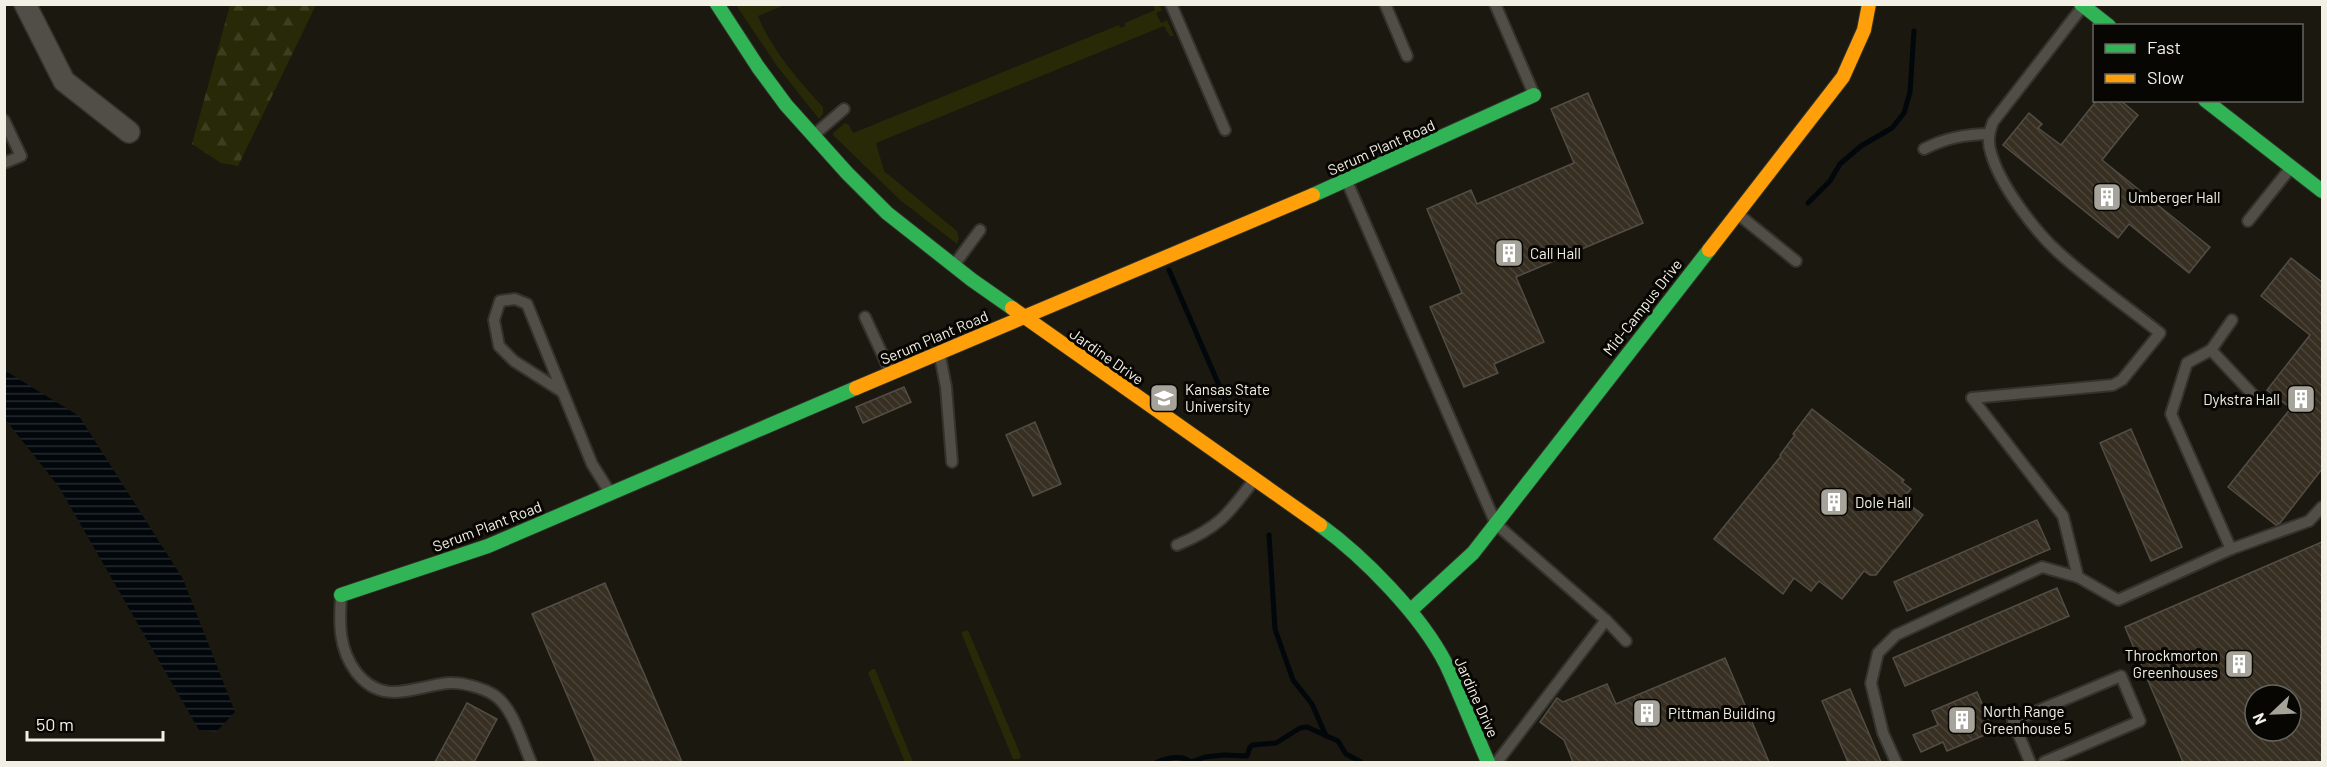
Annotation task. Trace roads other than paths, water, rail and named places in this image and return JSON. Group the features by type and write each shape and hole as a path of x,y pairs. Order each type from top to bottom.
{"street":[{"path":"25,4 64,81 129,132"},
{"name":"Jardine Drive","path":"717,4 758,68 813,136 888,213 1023,317 1338,538 1411,610 1445,663 1488,762"},
{"name":"Mid-Campus Drive","path":"1411,610 1473,553 1843,77 1863,30 1869,4"},
{"path":"2082,5 2106,24"},
{"name":"Serum Plant Road","path":"341,595 488,546 939,352 1044,310 1347,181 1534,95"},
{"path":"2208,102 2322,191"}],"lane":[{"path":"1171,4 1224,130"},
{"path":"1385,4 1407,56"},
{"path":"1496,4 1534,95"},
{"path":"2078,577 2063,516 1972,399 2113,385 2122,380 2160,333 2057,251 2029,219 2004,181 1990,152 1989,134 1993,122 2082,5"},
{"path":"813,136 844,108"},
{"path":"4,120 21,156 4,163"},
{"path":"1924,149 1965,134 1989,134"},
{"path":"2248,221 2291,167"},
{"path":"1347,181 1496,524 1606,620 1626,641"},
{"path":"1737,213 1796,261"},
{"path":"954,265 980,230"},
{"path":"561,391 514,361 499,346 494,320 500,301 515,299 527,304 592,464 610,494"},
{"path":"865,317 891,373"},
{"path":"2231,549 2171,414 2187,363 2211,350 2232,320"},
{"path":"2211,350 2258,400"},
{"path":"939,352 946,387 952,462"},
{"path":"1177,545 1201,535 1228,515 1254,480"},
{"path":"1896,762 1883,733 1871,683 1878,653 1896,635 2042,567 2078,577 2118,600 2231,549 2309,521 2322,507"},
{"path":"341,595 341,644 347,661 362,680 382,692 412,691 451,682 480,688 495,695 514,721 531,762"},
{"path":"1497,762 1606,620"},
{"path":"2030,762 2013,721 2121,676 2140,721 2044,762"}],"waterway":[{"path":"1808,203 1830,181 1840,164 1861,146 1892,128 1904,113 1910,92 1914,31"},
{"path":"1169,270 1228,406"},
{"path":"1269,535 1275,629 1293,680 1312,704 1326,736"},
{"path":"1157,762 1174,758 1183,758 1191,762 1205,757 1247,756 1253,745 1276,743 1300,728 1307,727 1338,741 1346,754 1361,762"}],"place":[{"name":"Umberger Hall","path":"2107,197"},
{"name":"Call Hall","path":"1509,253"},
{"name":"Kansas State University","path":"1164,398"},
{"name":"Dykstra Hall","path":"2301,399"},
{"name":"Dole Hall","path":"1834,502"},
{"name":"Throckmorton Greenhouses","path":"2239,664"},
{"name":"Pittman Building","path":"1647,713"},
{"name":"North Range Greenhouse 5","path":"1962,720"}]}
